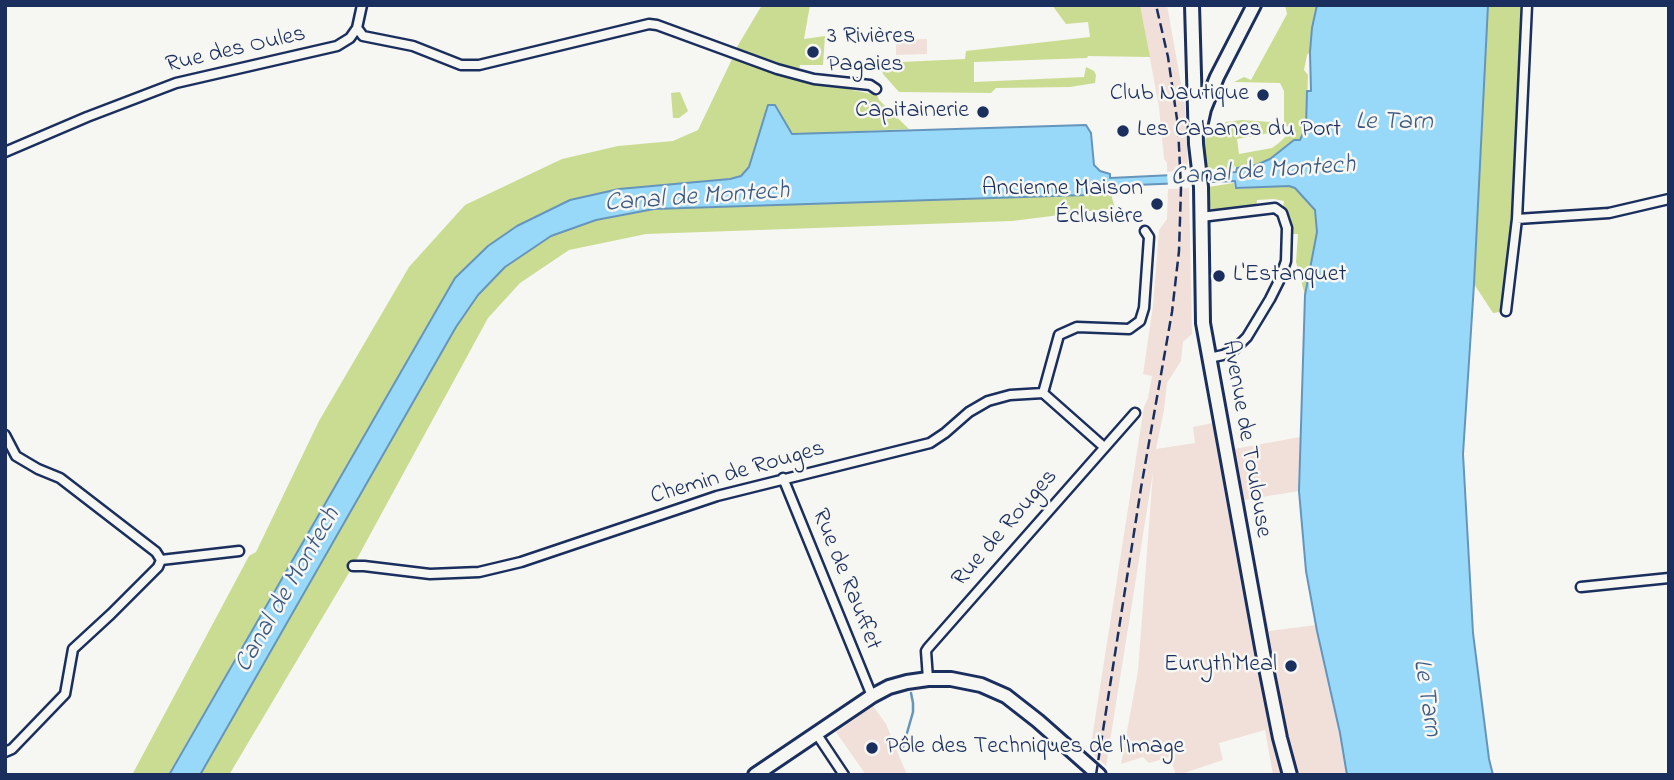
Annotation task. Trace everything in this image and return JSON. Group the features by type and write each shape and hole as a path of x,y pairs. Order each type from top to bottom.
{"main road":[{"name":"Avenue de Toulouse","path":"1192,5 1196,144 1201,187 1203,323 1280,738 1290,775"},
{"path":"1196,144 1201,117 1217,77 1254,5"},
{"path":"1192,57 1197,72 1210,77 1221,71"},
{"path":"755,775 872,696 889,687 928,678 981,685 1006,696 1038,720 1100,775"},
{"name":"Avenue de Toulouse","path":"1280,738 1283,775"}],"street":[{"path":"362,5 356,28 363,36 413,46 461,65 479,65 657,24 776,69 814,79 870,85 876,89"},
{"path":"1506,311 1517,219 1527,5"},
{"name":"Rue des Oules","path":"5,152 176,82 337,46 350,38 356,28"},
{"path":"1517,219 1609,213 1669,200"},
{"path":"1201,218 1275,208 1282,213 1287,228 1286,261 1270,299 1247,337 1235,349 1209,358"},
{"path":"1104,447 1043,393 1059,335 1077,327 1129,328 1140,321 1144,308 1149,237 1145,231"},
{"name":"Chemin de Rouges","path":"353,566 430,574 479,572 521,562 717,496 930,443 969,412 988,401 1010,395 1043,393"},
{"name":"Rue de Rouges","path":"928,678 928,648 1135,414"},
{"path":"5,435 16,456 60,478 156,552 161,560"},
{"name":"Rue de Rauffet","path":"783,478 872,696"},
{"path":"161,560 239,551"},
{"path":"5,752 12,749 65,694 73,649 158,567 161,560"},
{"path":"1581,587 1669,578"},
{"path":"816,733 844,775"}],"shaded area":[{"path":"1140,5 1167,5 1185,106 1188,170 1167,172 1159,107"},
{"path":"927,39 927,54 896,55 896,40"},
{"path":"1189,188 1192,334 1183,342 1181,361 1167,383 1156,449 1195,443 1193,427 1228,420 1234,449 1300,437 1299,491 1244,500 1269,631 1316,625 1347,775 1273,775 1265,730 1219,743 1223,760 1178,775 1170,757 1149,763 1143,757 1121,764 1138,671 1153,472 1106,766 1090,751 1144,407 1152,376 1143,374 1153,306 1159,230 1167,219 1168,189"},
{"name":"Pôle des Techniques de l'Image","path":"873,706 886,724 907,775 866,775 836,732"}],"green space":[{"path":"762,5 810,5 804,39 825,36 823,65 800,65 798,74 734,52"},
{"path":"1052,5 1140,5 1150,57 1088,56 974,62 974,82 1084,77 1086,67 1096,75 1095,83 1070,87 996,88 991,93 899,92 883,74 881,63 965,59 966,51 1090,37 1088,22 1066,24"},
{"path":"1285,5 1317,5 1310,52 1304,70 1308,75 1306,127 1300,140 1294,140 1270,159 1256,165 1237,168 1234,166 1233,171 1207,169 1205,139 1226,122 1270,122 1269,133 1237,139 1239,154 1272,148 1292,130 1284,124 1284,91 1280,83 1234,82 1244,77 1251,80 1287,14"},
{"path":"1488,5 1527,5 1517,219 1506,311 1493,313 1474,284"},
{"path":"734,55 808,81 877,95 909,129 792,134 776,105 768,105 749,167 741,176 619,189 570,200 517,226 488,246 455,278 168,775 132,775 249,556 256,552 319,421 409,267 465,205 562,159 618,146 673,141 698,130"},
{"path":"680,92 688,111 679,118 673,118 671,93"},
{"path":"1234,183 1235,189 1289,186 1301,192 1315,210 1317,232 1305,295 1296,262 1298,234 1292,234 1291,219 1283,207 1284,201 1257,200 1256,208 1211,213 1208,187"},
{"path":"1112,191 1115,208 1012,221 646,234 569,250 520,283 488,318 353,566 229,775 200,775 456,327 478,295 505,267 551,236 596,220 654,209 1086,195"}],"water":[{"name":"Le Tarn","path":"1317,5 1488,5 1463,454 1473,633 1493,775 1347,775 1306,571 1299,491 1305,295 1317,232 1315,210 1295,188 1236,188 1235,181 1110,186 1110,191 1086,195 654,209 596,220 551,236 505,267 478,295 456,327 200,775 169,775 455,278 488,246 517,226 570,200 619,189 741,176 749,167 768,105 775,105 792,134 1086,125 1091,133 1094,165 1100,171 1110,174 1110,178 1236,172 1237,168 1256,165 1270,159 1294,140 1300,140 1306,127 1307,91 1311,91 1310,52"}],"pier":[{"path":"1188,171 1189,186 1168,187 1167,172"}],"waterway":[{"path":"903,747 913,712 911,693"}],"railway":[{"path":"1096,775 1172,312 1179,251 1181,188 1178,126 1168,57 1156,5"}],"place":[{"name":"3 Rivières Pagaies","path":"813,52"},
{"name":"Club Nautique","path":"1263,95"},
{"name":"Capitainerie","path":"983,112"},
{"name":"Les Cabanes du Port","path":"1123,131"},
{"name":"Ancienne Maison Éclusière","path":"1157,204"},
{"name":"L'Estanquet","path":"1219,276"},
{"name":"Euryth'Meal","path":"1291,666"},
{"name":"Pôle des Techniques de l'Image","path":"872,748"}],"water label":[{"name":"Canal de Montech","path":"1263,173"},
{"name":"Canal de Montech","path":"697,199"},
{"name":"Canal de Montech","path":"289,591"}]}
